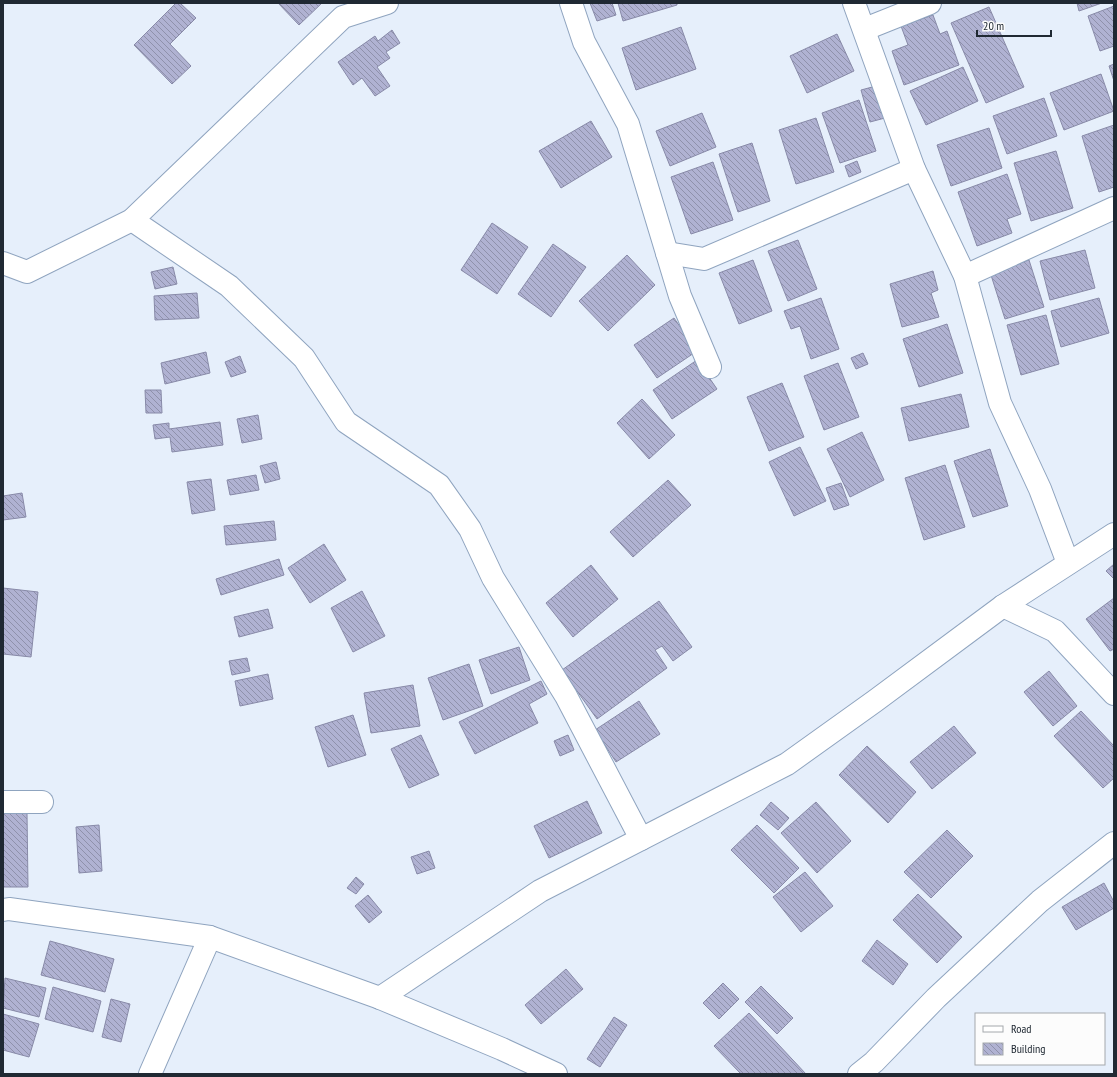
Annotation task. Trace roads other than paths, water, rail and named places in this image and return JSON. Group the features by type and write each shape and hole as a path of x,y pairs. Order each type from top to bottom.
{"street":[{"path":"571,3 584,42 628,124 680,296 710,367"},
{"path":"854,3 865,29 914,169 965,276 1000,403 1040,489 1068,563"},
{"path":"865,29 930,3"},
{"path":"3,264 28,272 132,220 343,17 374,5"},
{"path":"667,253 704,259 914,169"},
{"path":"965,276 1114,208"},
{"path":"132,220 230,286 304,358 346,422 439,485 470,529 493,578 566,696 641,839"},
{"path":"380,998 540,891 787,764 1003,606 1114,534"},
{"path":"1003,606 1055,631 1114,694"},
{"path":"3,802 42,802"},
{"path":"860,1074 874,1062 936,998 1040,902 1114,843"},
{"path":"5,912 210,937 380,998 502,1049 556,1074"},
{"path":"150,1074 210,937"}]}
